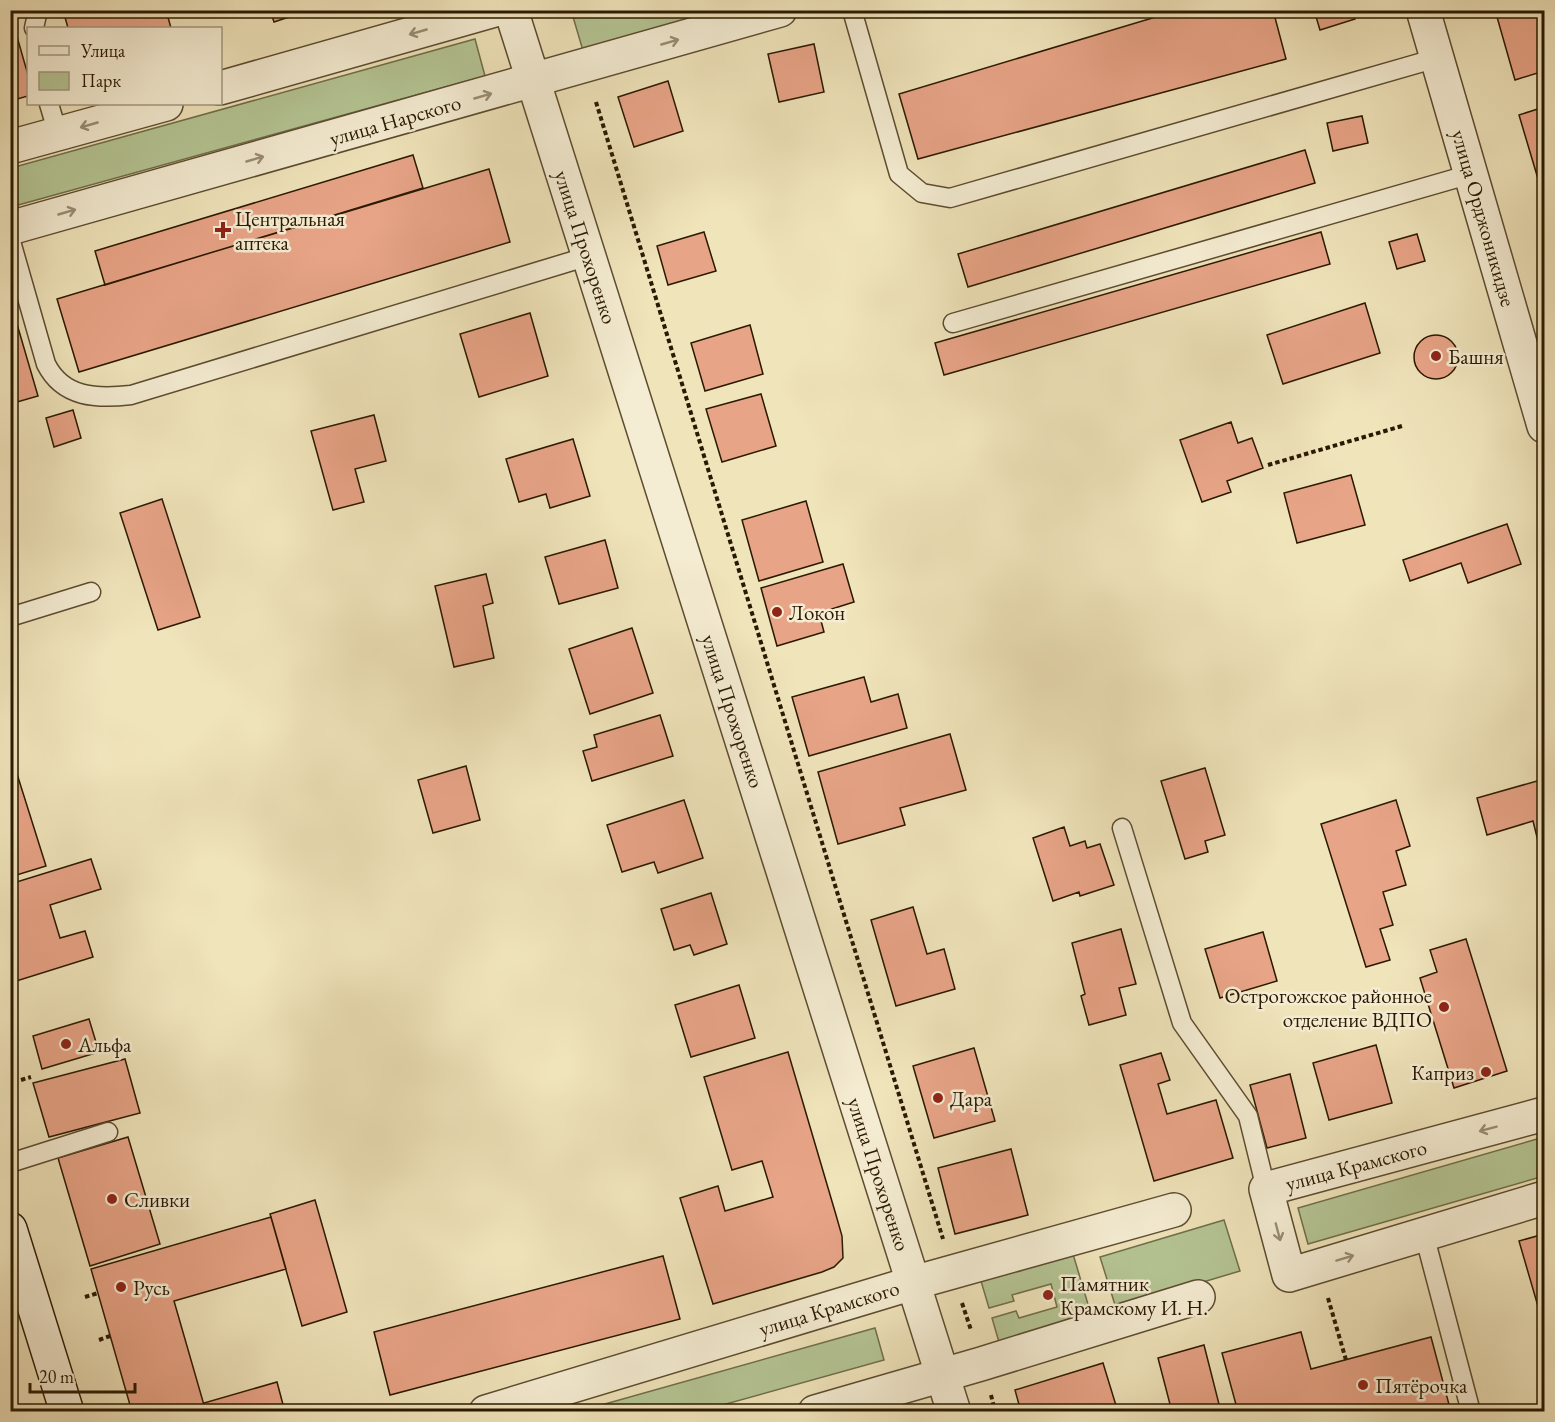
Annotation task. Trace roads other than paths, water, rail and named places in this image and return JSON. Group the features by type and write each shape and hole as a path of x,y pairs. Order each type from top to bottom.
{"street":[{"path":"222,87 495,10"},
{"name":"улица Прохоренко","path":"511,10 954,1412"},
{"name":"улица Нарского","path":"10,228 780,10"},
{"name":"улица Орджоникидзе","path":"1423,10 1545,426"},
{"path":"10,147 53,119 158,105"},
{"name":"улица Крамского","path":"1545,1114 1266,1189 1289,1275 1545,1198"},
{"name":"улица Крамского","path":"486,1412 913,1283 1174,1210"},
{"path":"10,1228 67,1412"},
{"path":"815,1412 942,1376 1198,1297"}],"lane":[{"path":"34,27 38,10"},
{"path":"852,10 899,174 922,193 950,198 1437,58"},
{"path":"953,323 1471,174"},
{"path":"10,238 46,364 52,376 61,385 72,390 107,398 131,395 589,256"},
{"path":"10,617 91,592"},
{"path":"1122,828 1182,1023 1248,1116 1266,1189"},
{"path":"10,1162 108,1132"},
{"path":"1424,1234 1471,1412"}],"place":[{"name":"Центральная аптека","path":"223,230"},
{"name":"Башня","path":"1436,356"},
{"name":"Локон","path":"777,612"},
{"name":"Острогожское районное отделение ВДПО","path":"1444,1007"},
{"name":"Альфа","path":"66,1044"},
{"name":"Каприз","path":"1486,1072"},
{"name":"Дара","path":"938,1098"},
{"name":"Сливки","path":"112,1199"},
{"name":"Русь","path":"121,1287"},
{"name":"Памятник Крамскому И. Н.","path":"1048,1295"},
{"name":"Пятёрочка","path":"1363,1385"}]}
